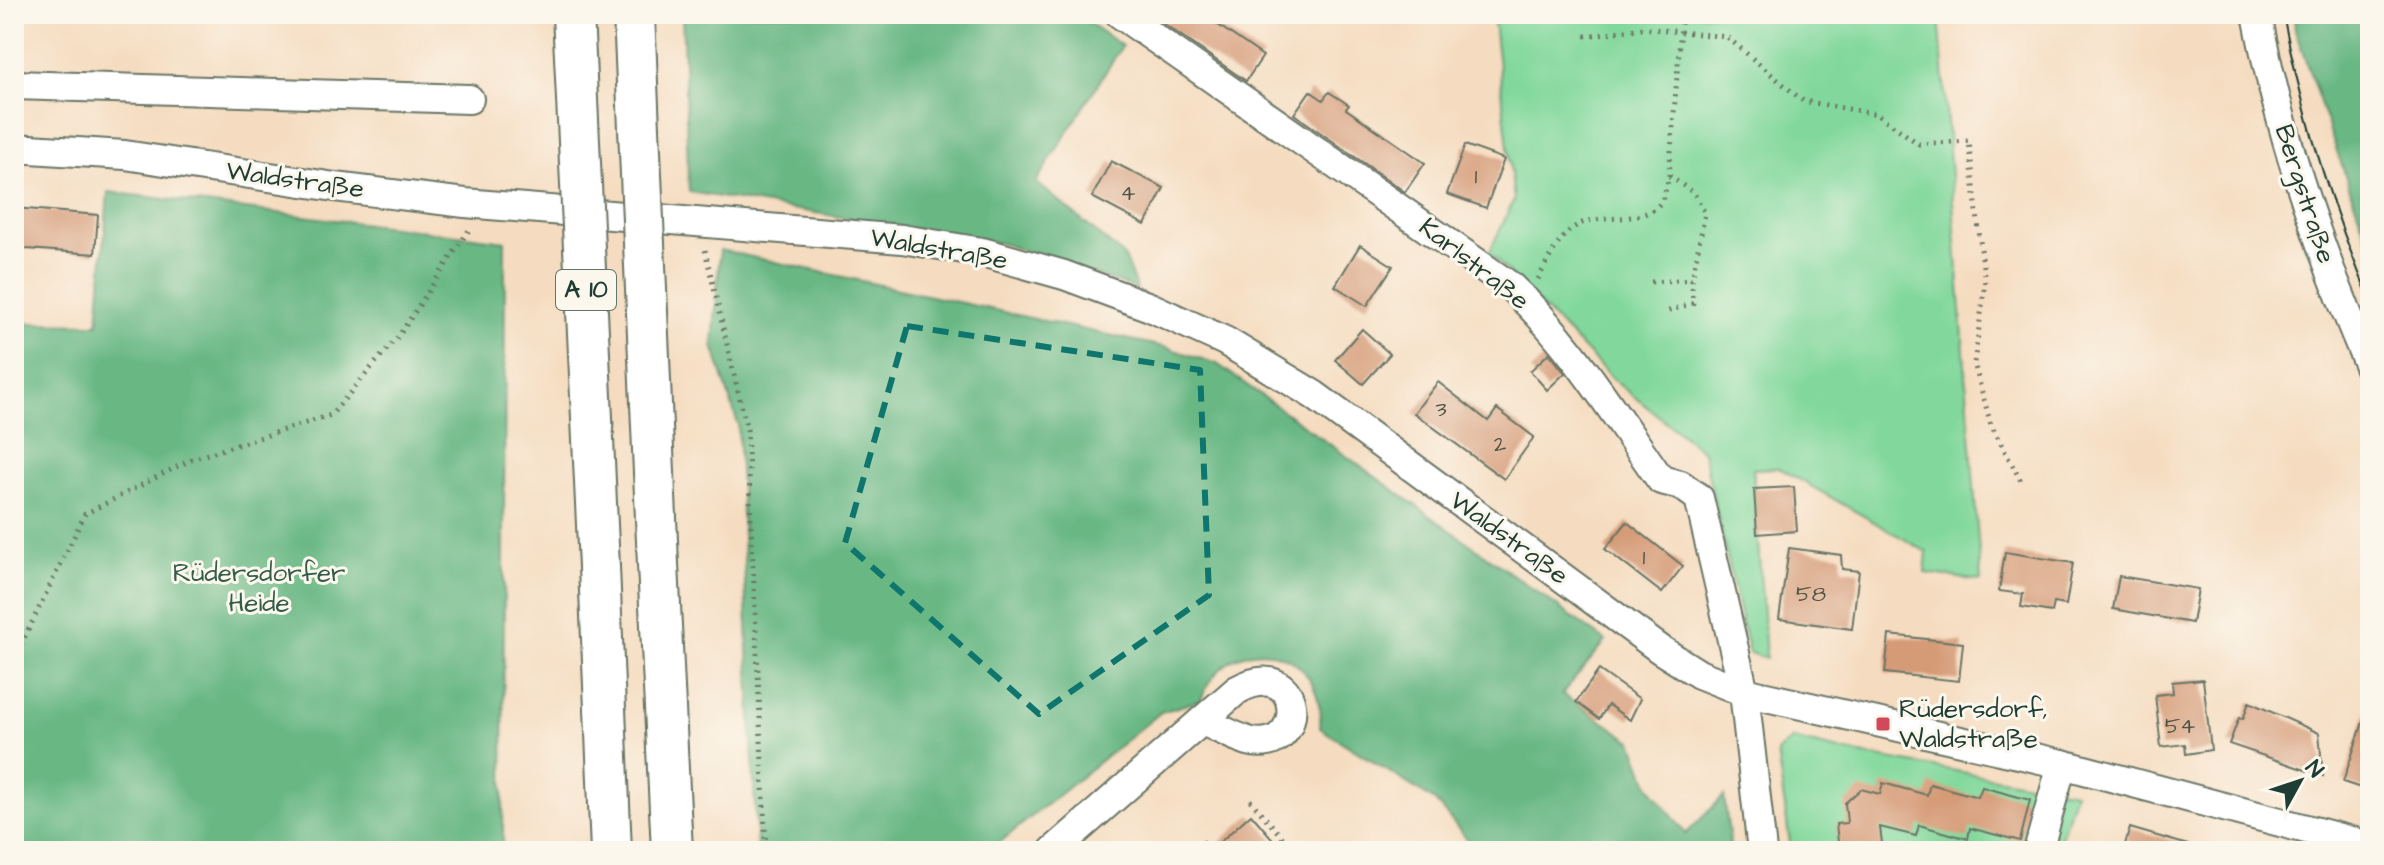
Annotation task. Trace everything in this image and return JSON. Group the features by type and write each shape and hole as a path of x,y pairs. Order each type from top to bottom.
{"highway":[{"name":"A 10","path":"573,14 611,851"},
{"name":"A 10","path":"634,14 672,851"}],"street":[{"name":"Karlstraße","path":"1120,14 1470,256 1526,301 1569,351 1661,480 1681,485 1699,498 1744,692"},
{"name":"Bergstraße","path":"2257,14 2267,67 2315,233 2370,368"},
{"path":"14,85 469,99"},
{"name":"Waldstraße","path":"14,148 125,155 465,203 902,239 982,252 1064,275 1225,341 1314,395 1661,650 1699,674 1744,692 2062,764 2370,846"},
{"path":"1744,692 1762,851"},
{"path":"1053,851 1202,721"},
{"path":"2038,851 2062,764"}],"path":[{"path":"1526,301 1556,247 1577,225 1599,218 1642,215 1661,203 1669,176 1682,14"},
{"path":"1585,36 1644,28 1727,37 1803,101 1877,114 1919,144 1969,141 1985,285 1974,363 1991,425 2023,485"},
{"path":"1663,313 1693,303 1692,279 1705,213 1694,193 1669,176"},
{"path":"14,659 85,514 192,459 331,415 400,334 477,219"},
{"path":"699,221 747,430 766,851"},
{"path":"1651,282 1692,279"},
{"path":"1250,800 1294,851"},
{"path":"1202,841 1210,850"}],"highlighted area":[{"path":"907,326 1200,370 1209,595 1039,714 845,543"}],"green space":[{"path":"682,14 1076,14 1122,46 1036,182 1123,255 1137,289 1004,244 689,192"},
{"path":"1493,14 1939,14 1981,581 1925,573 1927,552 1779,468 1753,469 1766,658 1749,653 1703,451 1617,383 1489,253 1514,200"},
{"path":"2294,14 2370,14 2370,247 2295,30"},
{"name":"Rüdersdorfer Heide","path":"108,192 505,241 503,851 14,851 14,323 98,324"},
{"path":"720,250 1168,348 1217,364 1606,641 1562,694 1632,741 1650,787 1686,834 1724,796 1731,851 1477,851 1435,801 1320,728 1318,700 1308,677 1293,662 1274,654 1253,653 1232,660 1214,676 1201,700 1161,712 989,851 757,851 738,424 713,346"},
{"path":"1793,739 1843,751 2075,792 2057,851 1791,851 1777,752"}],"building":[{"path":"1150,14 1202,14 1263,56 1246,81"},
{"path":"1310,91 1323,100 1329,92 1349,105 1346,109 1425,163 1405,192 1294,114"},
{"path":"1465,145 1504,159 1486,208 1447,194"},
{"path":"1111,161 1164,188 1145,225 1092,197"},
{"path":"14,208 98,215 95,254 14,248"},
{"path":"1360,245 1393,266 1367,306 1335,286"},
{"path":"1362,329 1390,354 1363,384 1335,360"},
{"path":"1549,353 1565,373 1547,390 1530,371"},
{"path":"1438,382 1488,421 1497,409 1534,437 1504,479 1414,413"},
{"path":"1794,487 1797,531 1757,534 1754,489"},
{"path":"1627,522 1683,566 1662,593 1605,549"},
{"path":"1789,548 1841,555 1842,569 1859,571 1852,629 1779,619"},
{"path":"2005,552 2073,563 2066,605 2054,603 2052,612 2021,607 2023,594 1999,591"},
{"path":"2119,576 2198,589 2192,623 2113,609"},
{"path":"1889,635 1963,643 1959,681 1885,673"},
{"path":"1599,670 1640,699 1630,720 1608,705 1599,719 1576,702"},
{"path":"2203,679 2211,750 2186,754 2185,744 2161,747 2155,695 2173,693 2172,682"},
{"path":"2249,702 2319,733 2323,776 2229,744"},
{"path":"2366,713 2370,713 2370,791 2343,782"},
{"path":"1883,783 1927,795 1930,784 1978,797 1982,787 2030,800 2020,841 1970,828 1968,839 1919,825 1916,836 1880,827 1883,851 1839,851 1836,824 1847,823 1845,803 1861,789 1880,794"},
{"path":"1251,814 1283,851 1210,851"},
{"path":"2130,828 2188,845 2187,851 2123,851"}],"tram line":[{"path":"2283,14 2319,159 2370,300"}],"place":[{"name":"Rüdersdorf, Waldstraße","path":"1883,724"}]}
